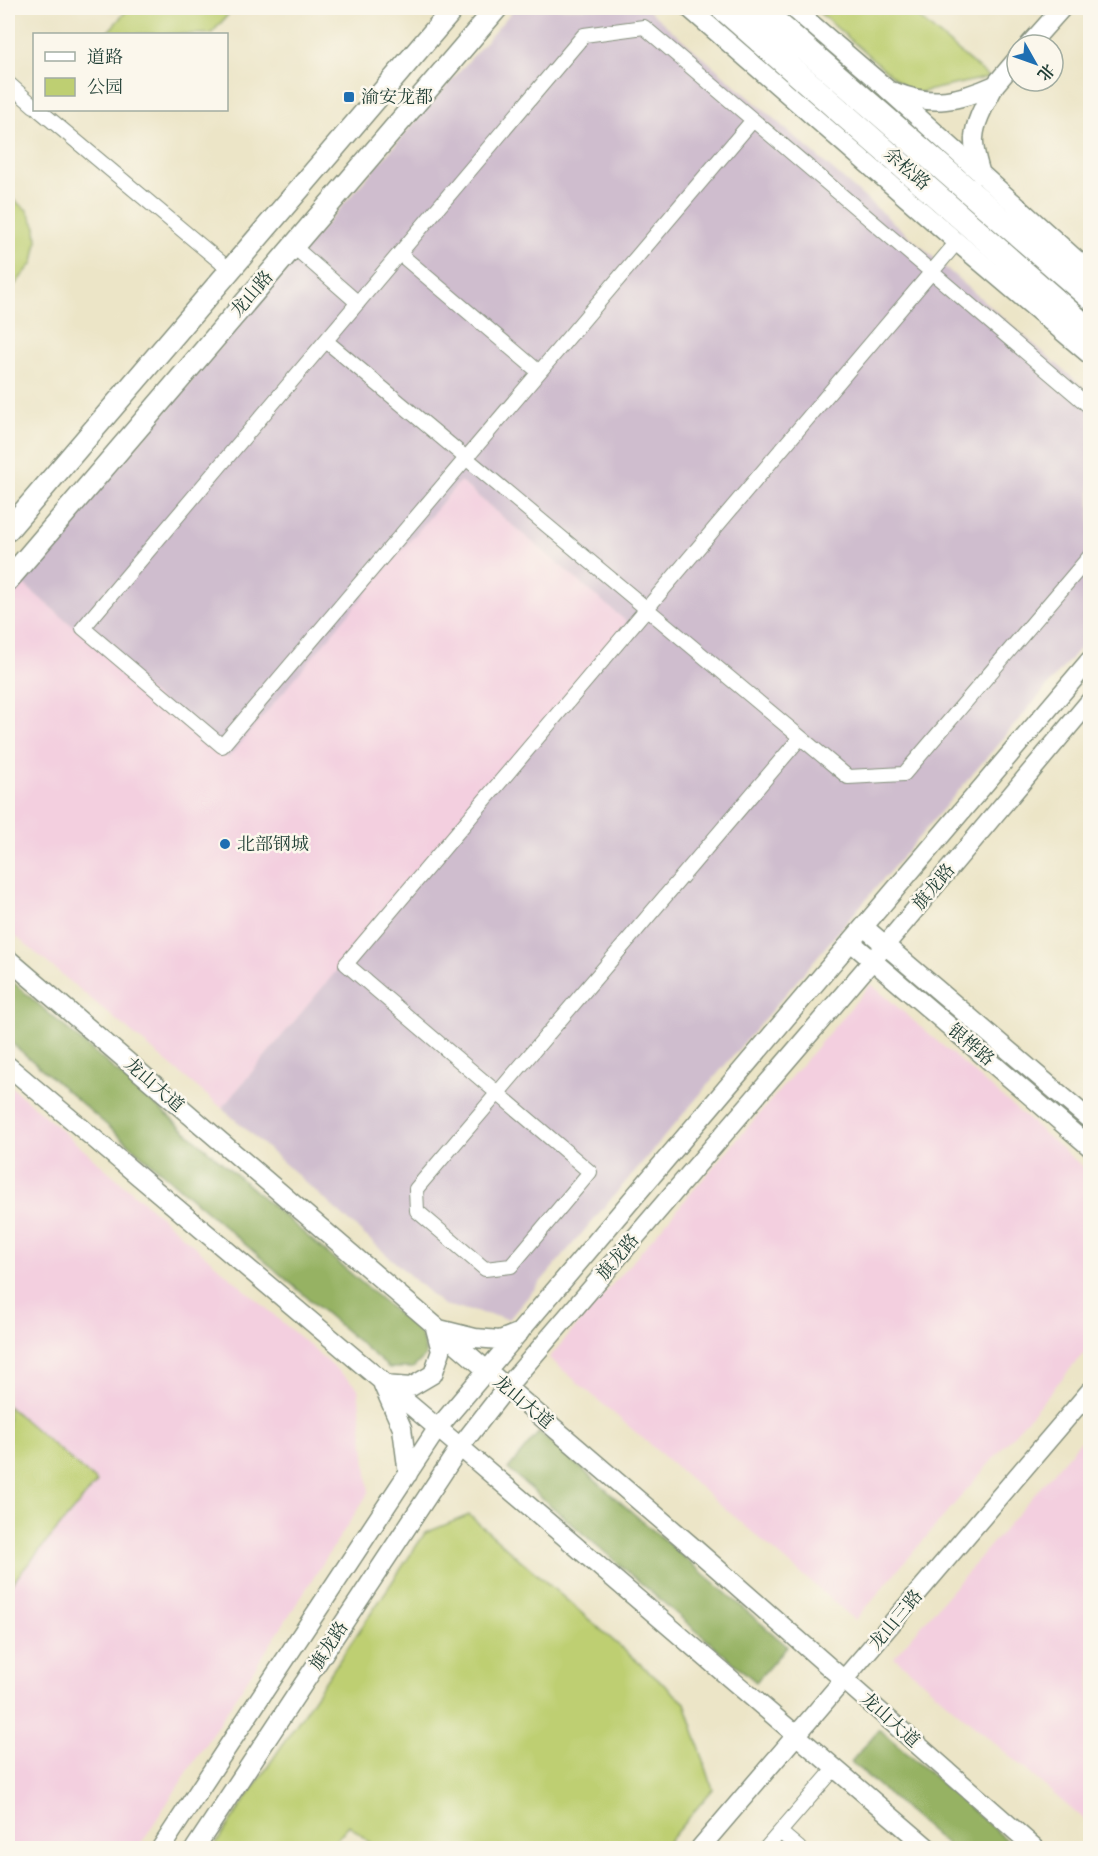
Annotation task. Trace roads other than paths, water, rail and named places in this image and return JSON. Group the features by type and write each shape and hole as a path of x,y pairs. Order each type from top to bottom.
{"highway":[{"name":"余松路","path":"723,8 1090,331"},
{"name":"余松路","path":"759,8 1090,297"}],"main road":[{"name":"龙山路","path":"8,530 454,8"},
{"name":"龙山路","path":"8,580 497,8"},
{"path":"688,8 1090,355"},
{"path":"793,8 886,88 1090,272"},
{"path":"1040,33 1062,8"},
{"path":"981,175 975,153 974,137 985,105 995,85 1005,73"},
{"path":"886,88 912,99 932,102 973,95 995,85"},
{"path":"161,1848 438,1430 1090,660"},
{"name":"旗龙路","path":"195,1848 460,1448 506,1388 872,961 1090,701"},
{"name":"银桦路","path":"864,927 1090,1120"},
{"name":"银桦路","path":"851,942 1090,1148"},
{"name":"龙山大道","path":"8,959 845,1679 1035,1848"},
{"path":"8,1066 928,1848"},
{"path":"383,1385 411,1387 433,1374 441,1351 435,1328 475,1338 500,1340 522,1331"},
{"path":"383,1385 402,1428 408,1474"},
{"name":"龙山三路","path":"700,1848 1090,1390"}],"street":[{"path":"753,120 222,746 82,628 585,35 644,27 1090,407"},
{"path":"8,83 33,105"},
{"path":"40,111 230,270"},
{"path":"800,738 498,1094 416,1189 417,1211 485,1269 511,1266 590,1172 498,1094 346,964 957,242"},
{"path":"293,246 358,303"},
{"path":"400,254 539,372"},
{"path":"326,341 848,777 904,774 1090,556"},
{"path":"766,1848 835,1768"},
{"path":"780,1832 799,1848"}],"place":[{"name":"渝安龙都","path":"349,97"},
{"name":"北部钢城","path":"225,844"}]}
